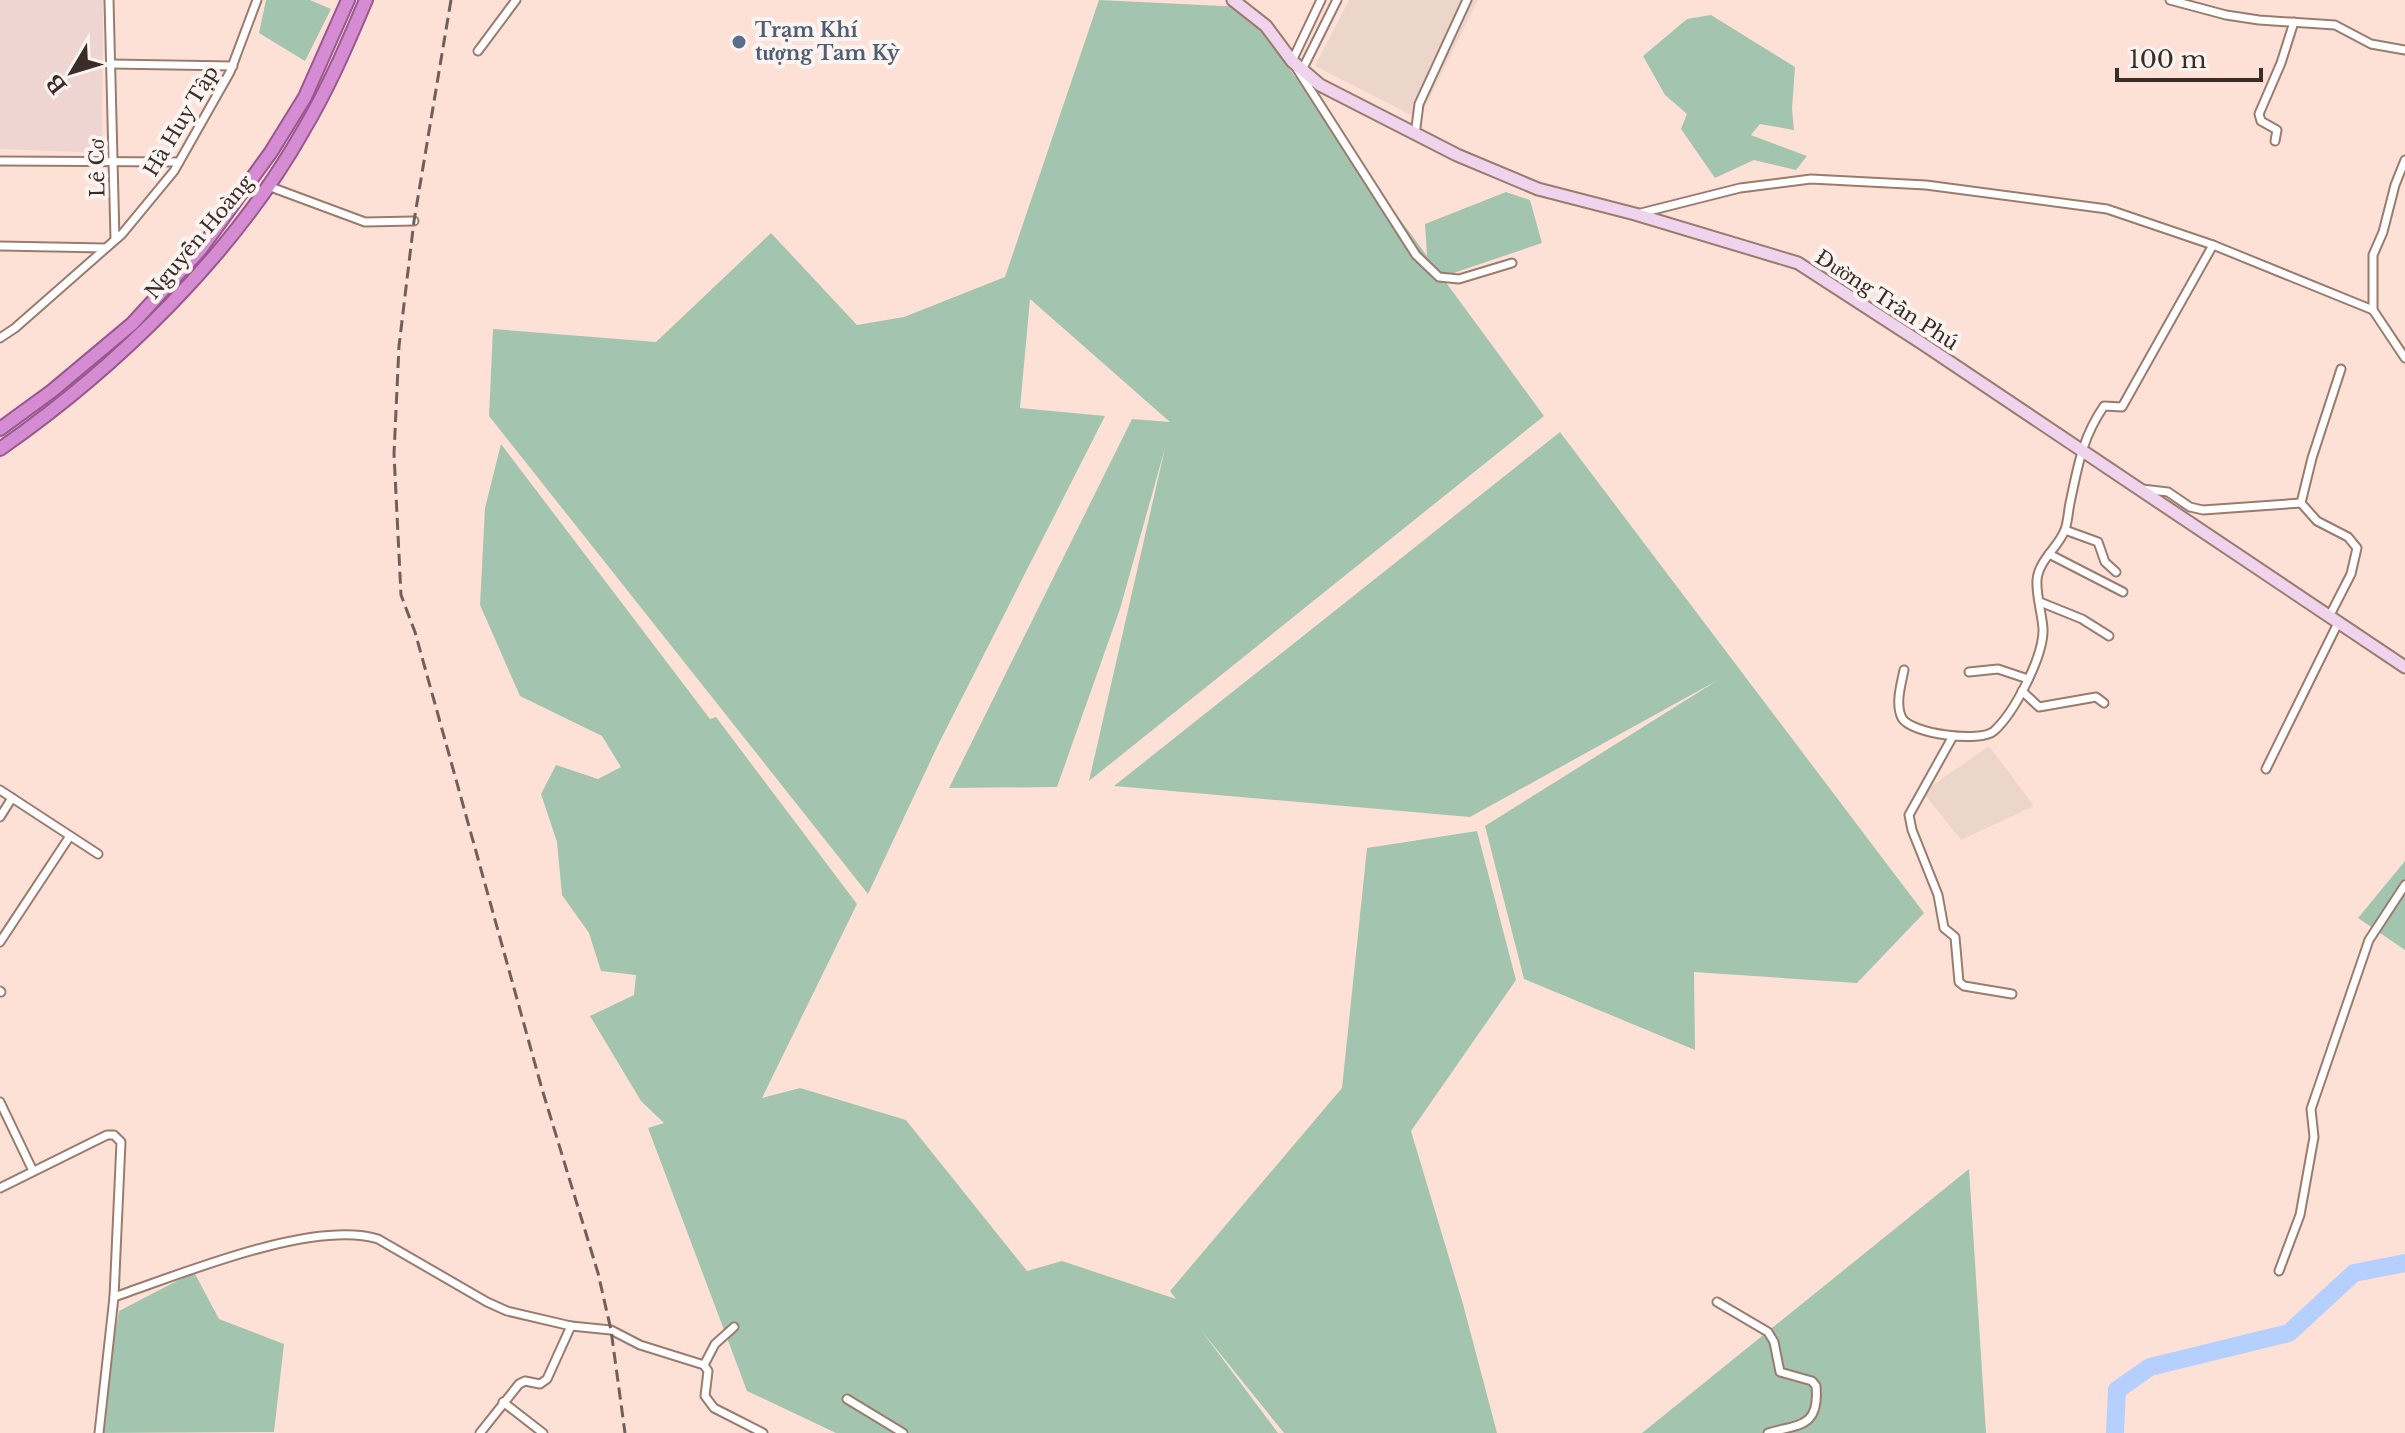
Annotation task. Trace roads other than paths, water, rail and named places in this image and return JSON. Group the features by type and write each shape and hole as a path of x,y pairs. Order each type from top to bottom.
{"highway":[{"name":"Nguyễn Hoàng","path":"0,429 52,391 132,324 200,250 271,152 305,97 348,0"},
{"name":"Nguyễn Hoàng","path":"0,449 66,401 170,305 226,241 303,133 340,62 366,0"}],"main road":[{"name":"Đường Trần Phú","path":"1233,0 1266,26 1292,61 1320,85 1415,135 1538,189 1635,214 1798,263 2405,667"}],"street":[{"name":"Lê Cơ","path":"109,0 115,239"},
{"name":"Hà Huy Tập","path":"0,338 115,239 179,162 233,66 257,0"},
{"path":"478,51 516,0"},
{"path":"1321,0 1292,61 1416,255 1439,277 1459,279 1512,263"},
{"path":"1302,70 1337,0"},
{"path":"1415,135 1419,104 1467,0"},
{"path":"2170,0 2237,17 2335,25 2371,44 2405,50"},
{"path":"2275,141 2277,130 2261,121 2259,114 2281,63 2294,22"},
{"path":"111,64 233,66"},
{"path":"2405,160 2373,255 2373,310 2405,358"},
{"path":"0,161 179,162"},
{"path":"1635,214 1740,188 1811,179 1926,185 2107,209 2213,245 2373,310"},
{"path":"268,186 365,222 414,221"},
{"path":"1904,670 1899,695 1904,721 1913,728 1953,736 1990,734 2022,691 2038,661 2043,643 2037,579 2065,530 2076,468 2089,428 2104,406 2122,407 2213,245"},
{"path":"0,246 105,248"},
{"path":"2301,503 2341,369"},
{"path":"2139,489 2168,492 2190,507 2203,510 2301,503"},
{"path":"2266,769 2334,619 2357,548 2348,537 2317,521 2301,503"},
{"path":"2065,530 2098,542 2105,562 2116,572"},
{"path":"2049,554 2123,592"},
{"path":"2040,602 2082,619 2109,636"},
{"path":"1969,672 1998,669 2028,679"},
{"path":"2022,691 2039,707 2096,697 2104,703"},
{"path":"1953,736 1910,809 1911,825 1938,895 1944,928 1955,937 1959,982 1964,986 2012,994"},
{"path":"0,790 98,854"},
{"path":"0,817 12,798"},
{"path":"0,942 70,836"},
{"path":"2279,1271 2300,1215 2314,1137 2310,1114 2314,1100 2369,940 2405,885"},
{"path":"0,1102 33,1171"},
{"path":"0,1188 107,1135 119,1137 114,1297 99,1433"},
{"path":"114,1297 232,1256 289,1242 346,1234 378,1239 507,1311 571,1326 611,1330 640,1345 704,1365 708,1371 705,1392 708,1401 747,1427 763,1433"},
{"path":"1717,1302 1768,1332 1774,1342 1780,1372 1812,1381 1816,1386 1814,1409 1808,1420 1794,1428 1768,1433"},
{"path":"481,1432 519,1384 525,1381 540,1384 547,1379 571,1326"},
{"path":"704,1365 715,1344 734,1327"},
{"path":"847,1399 903,1433"},
{"path":"503,1402 543,1433"}],"waterway":[{"path":"2115,1433 2117,1390 2150,1367 2289,1333 2354,1273 2405,1263"}],"railway":[{"path":"451,0 414,221 399,346 394,454 401,595 415,632 542,1089 598,1273 611,1330 625,1433"}],"place":[{"name":"Trạm Khí tượng Tam Kỳ","path":"739,42"}]}
